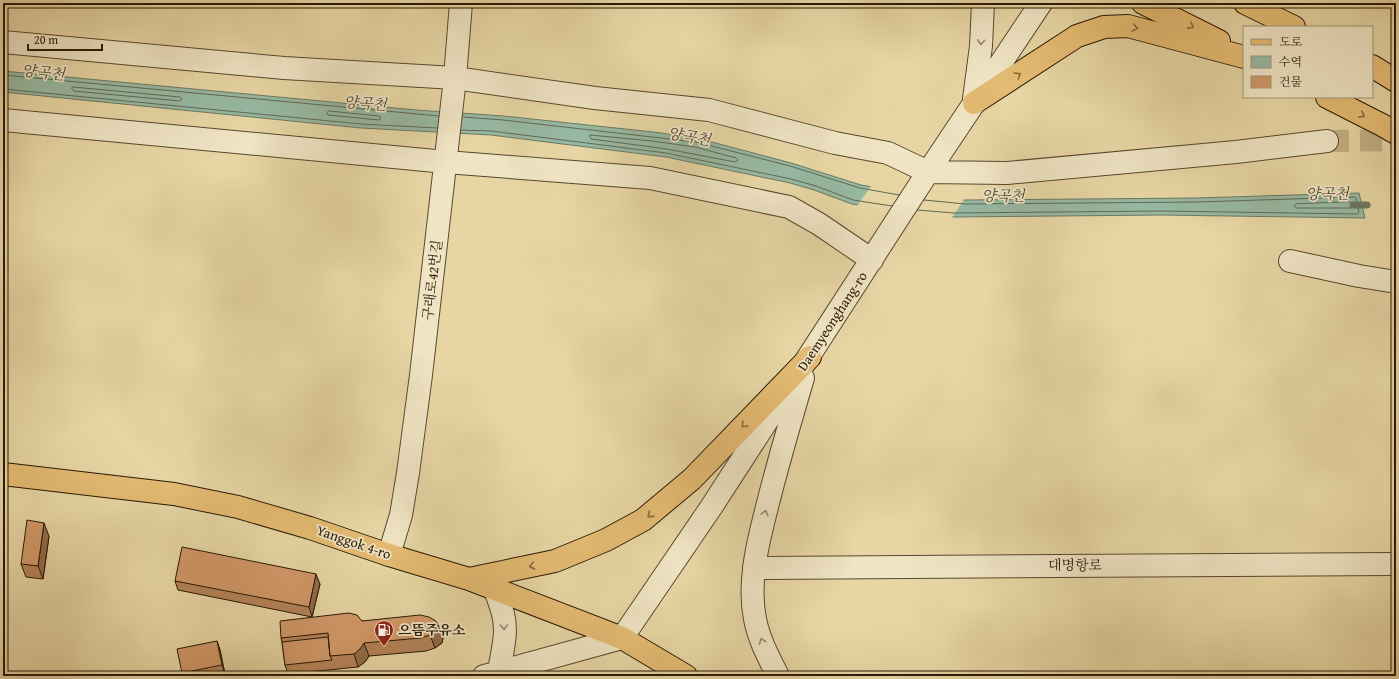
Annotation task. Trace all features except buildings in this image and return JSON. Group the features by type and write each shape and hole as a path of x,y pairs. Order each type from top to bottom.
{"main road":[{"path":"1143,3 1243,55"},
{"path":"1245,3 1292,26"},
{"path":"974,103 1077,36 1104,27 1128,26 1243,56"},
{"path":"1373,67 1396,81"},
{"path":"1329,98 1382,124 1396,133"},
{"path":"469,579 555,562 606,540 643,520 692,479 810,357"},
{"name":"Yanggok 4-ro","path":"3,474 174,494 238,507 310,528 469,579 622,638 674,673"}],"street":[{"name":"구래로42번길","path":"389,554 401,515 421,375 446,162 462,3"},
{"path":"974,103 981,46 983,3"},
{"name":"Daemyeonghang-ro","path":"622,638 712,506 810,357 925,177 1041,3"},
{"path":"3,42 284,68 455,78 595,98 709,110 836,142 888,153 925,177 1007,173 1236,152 1328,141"},
{"path":"3,120 446,162 650,178 789,207 819,224 872,260"},
{"path":"1290,261 1396,282"},
{"path":"778,676 761,642 755,620 753,597 754,568 758,543 772,487 810,357"},
{"name":"대명항로","path":"754,568 1396,564"},
{"path":"492,673 504,641 505,627 503,614 495,590"},
{"path":"492,673 622,638"}],"water":[{"path":"3,71 416,110 504,116 653,132 697,138 791,163 861,185 936,198 965,200 1197,198 1359,193 1365,218 1161,215 924,216 852,204 790,183 666,157 491,135 361,128 3,92"}],"pier":[{"path":"872,185 936,196 965,198 951,219 924,218 856,207"}],"waterway":[{"name":"양곡천","path":"1353,205 1367,205"}],"tunnel":[{"path":"1327,141 1396,140"}],"place":[{"name":"으뜸주유소","path":"384,647"}]}
